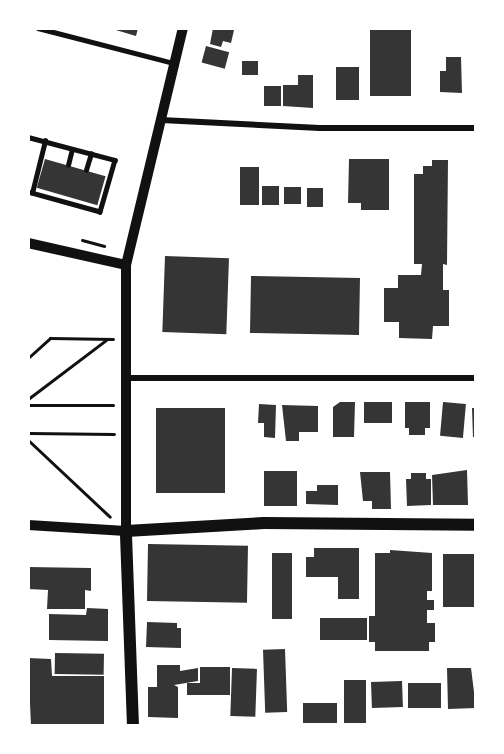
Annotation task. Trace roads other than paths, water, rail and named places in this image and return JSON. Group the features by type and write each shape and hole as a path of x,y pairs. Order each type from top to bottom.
{"main road":[{"path":"134,726 126,531 264,523 476,525"}],"street":[{"path":"28,525 126,531 126,265 183,28"},
{"path":"161,120 320,128 476,128"},
{"path":"28,243 126,265"},
{"path":"127,378 476,378"}],"lane":[{"path":"38,28 175,64"},
{"path":"28,137 45,141 72,149 91,153 115,160 100,212 78,202 30,193 45,141"},
{"path":"68,165 72,149"},
{"path":"86,170 91,153"}]}
